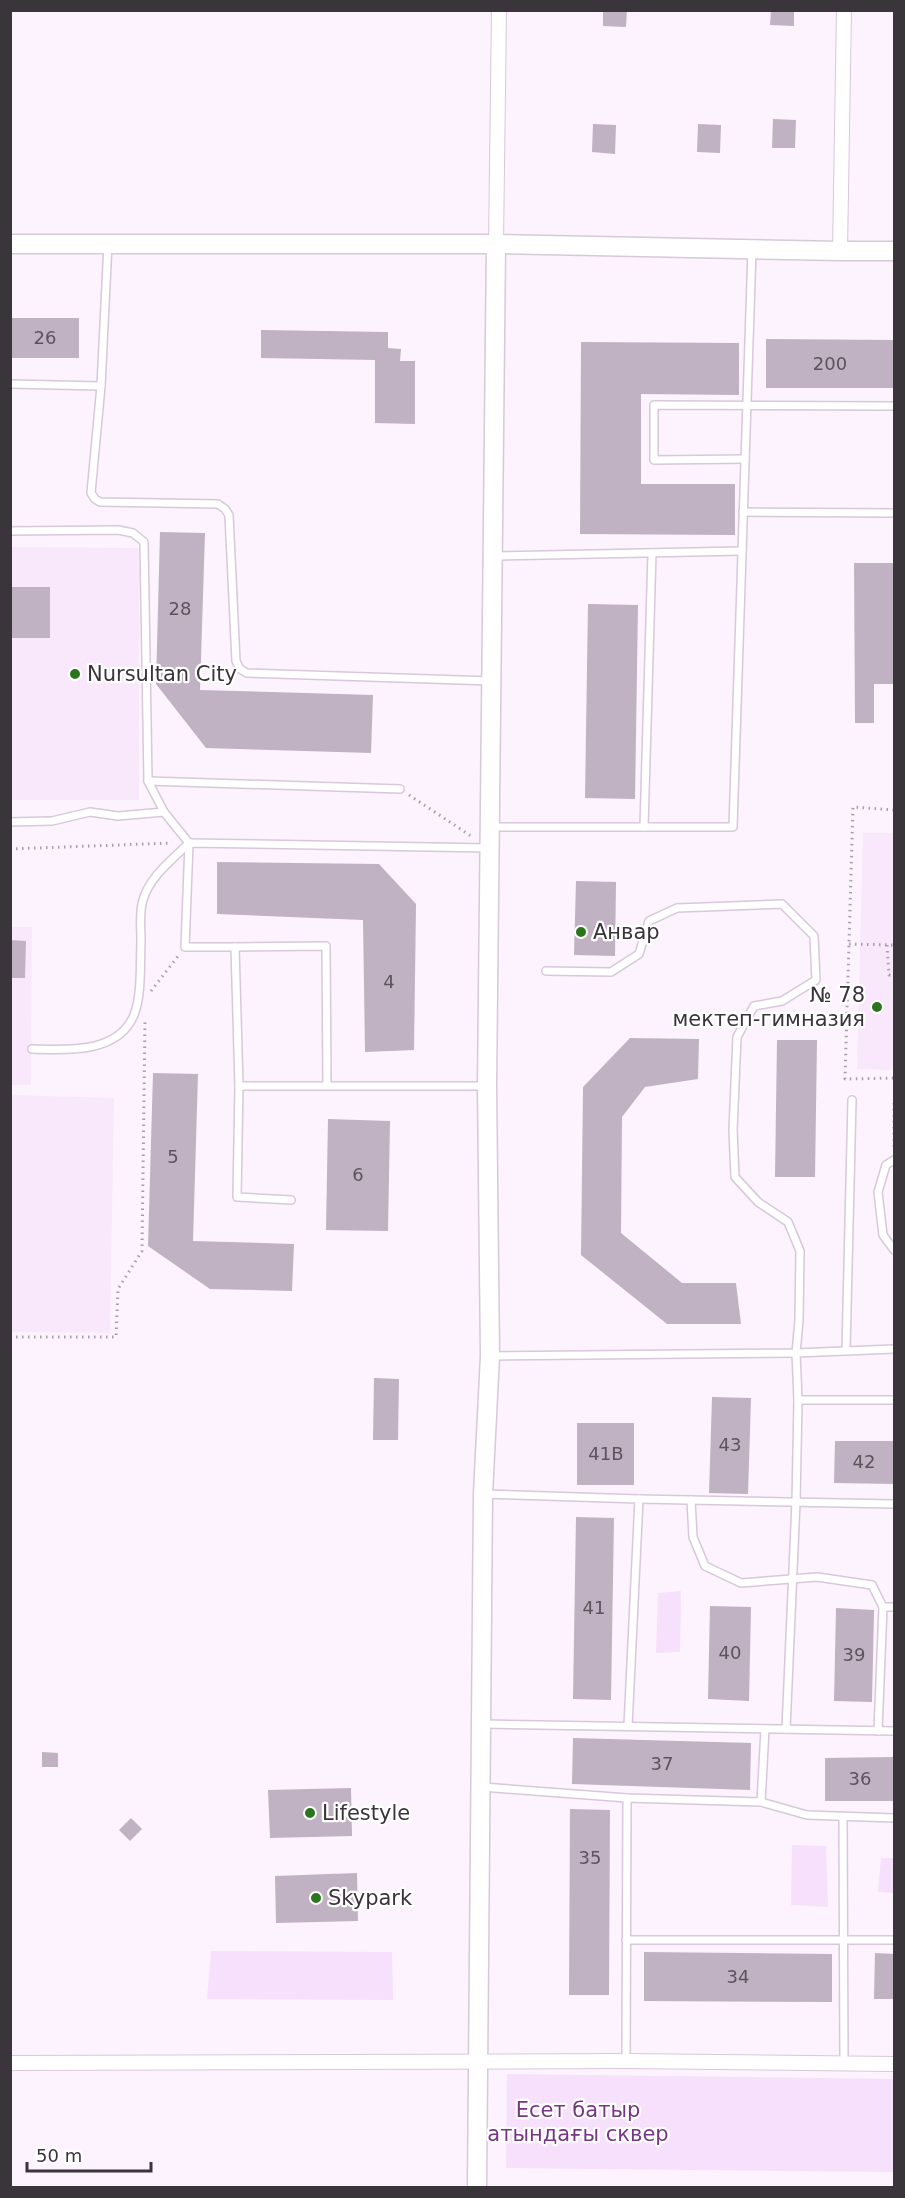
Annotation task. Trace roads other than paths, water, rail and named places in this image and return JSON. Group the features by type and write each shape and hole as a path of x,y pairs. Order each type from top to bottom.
{"street":[{"path":"477,2187 483,1494 489,1356 487,1086 499,10"},
{"path":"840,251 844,10"},
{"path":"10,244 496,244 840,251 894,250"},
{"path":"10,2064 626,2061 894,2064"}],"lane":[{"path":"108,244 91,493 100,502 218,504 225,509 229,515 236,661 240,669 247,673 491,681"},
{"path":"490,827 733,827 752,249"},
{"path":"10,384 100,386"},
{"path":"745,459 654,460 654,405 894,406"},
{"path":"743,512 894,513"},
{"path":"10,531 118,530 133,532 144,542 148,781 164,812 189,843 185,947 326,946 327,1084"},
{"path":"493,556 742,551"},
{"path":"644,827 652,553"},
{"path":"148,781 400,789"},
{"path":"10,822 52,821 90,812 118,816 164,812"},
{"path":"32,1048 83,1048 100,1045 114,1039 127,1028 135,1013 139,982 142,901 156,875 189,843 490,848"},
{"path":"546,971 611,972 639,954 649,921 677,908 782,904 814,936 816,980 782,1001 754,1006 737,1037 733,1130 735,1177 758,1202 788,1222 800,1251 800,1320 796,1353 798,1400 796,1502 786,1729"},
{"path":"235,947 239,1086 237,1197 291,1200"},
{"path":"239,1086 327,1084 487,1086"},
{"path":"846,1350 852,1100"},
{"path":"894,1160 886,1165 878,1192 883,1235 894,1250"},
{"path":"489,1356 796,1353 894,1349"},
{"path":"798,1400 894,1400"},
{"path":"483,1494 894,1504"},
{"path":"628,1726 639,1499"},
{"path":"691,1500 693,1537 705,1566 741,1583 817,1577 872,1585 883,1607 878,1731"},
{"path":"883,1607 894,1607"},
{"path":"481,1724 894,1731"},
{"path":"761,1802 765,1729"},
{"path":"481,1787 627,1798 761,1802 807,1815 894,1818"},
{"path":"626,2061 627,1798"},
{"path":"843,1817 843,2063"},
{"path":"626,1940 894,1940"}],"place":[{"name":"Nursultan City","path":"75,674"},
{"name":"Анвар","path":"581,932"},
{"name":"№ 78 мектеп-гимназия","path":"877,1007"},
{"name":"Lifestyle","path":"310,1813"},
{"name":"Skypark","path":"316,1898"}],"park label":[{"name":"Есет батыр атындағы сквер","path":"578,2122"}]}
